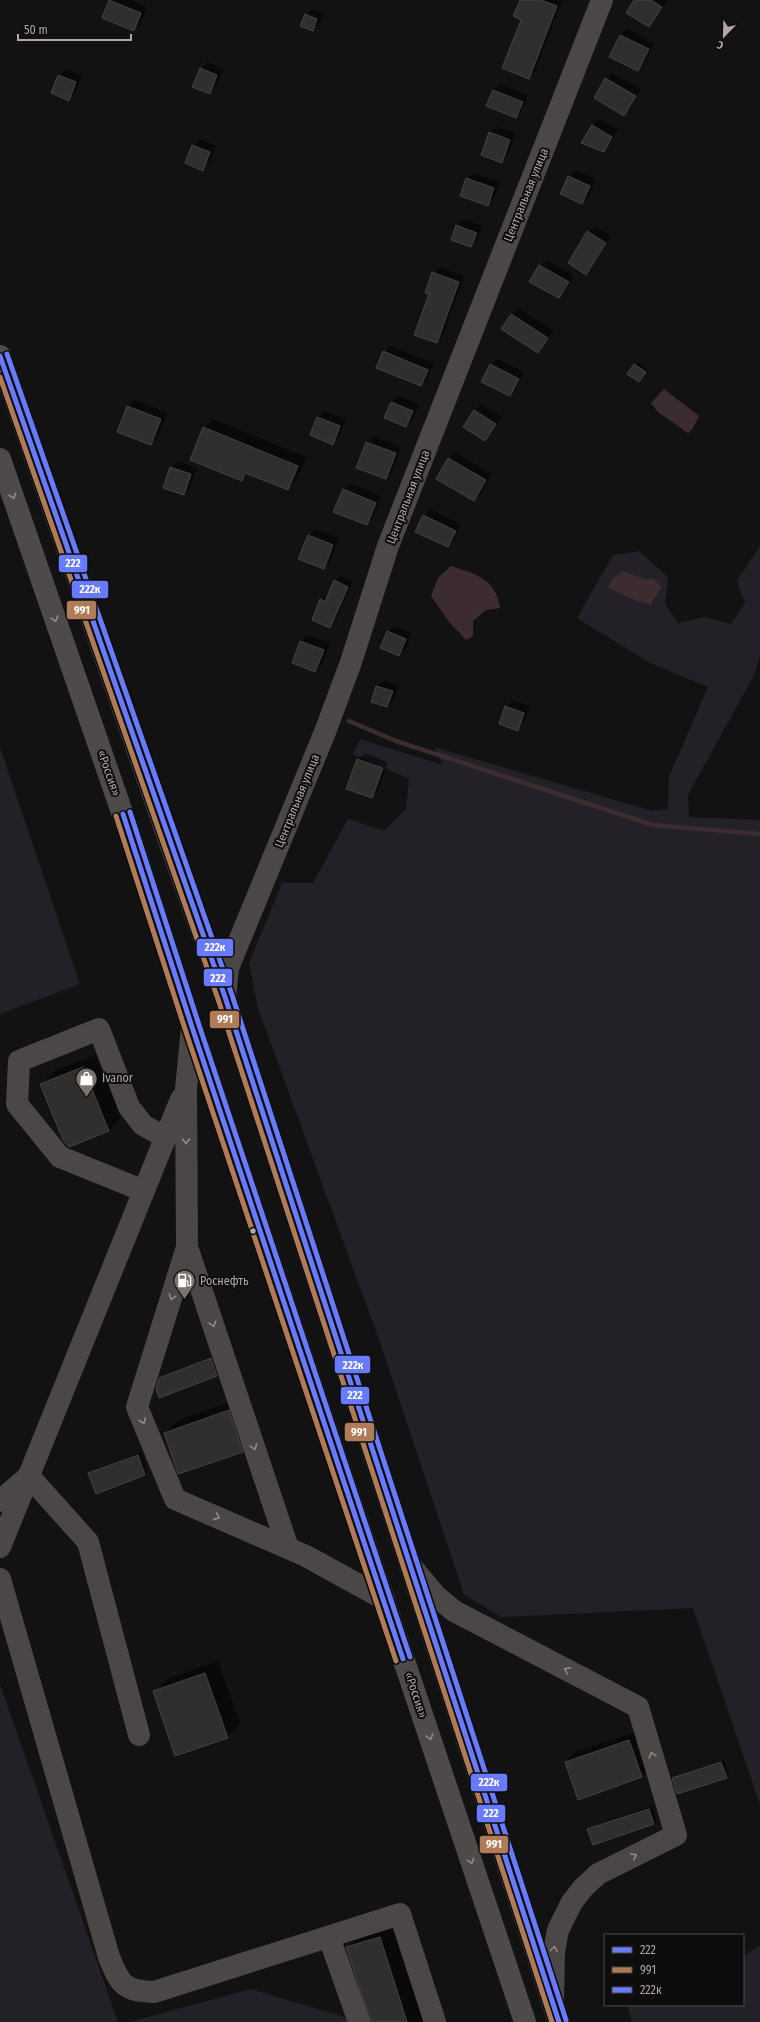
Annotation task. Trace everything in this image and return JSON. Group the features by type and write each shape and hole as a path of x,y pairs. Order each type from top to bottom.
{"highway":[{"path":"0,356 225,997 556,2012"},
{"name":"«Россия»","path":"0,459 135,850 192,1027 525,2022"}],"street":[{"name":"Центральная улица","path":"225,997 228,968 325,732 351,662 388,546 602,0"},
{"path":"192,1027 186,1088 187,1247 137,1407 175,1499 306,1556 384,1599"},
{"path":"144,1191 60,1156 17,1104 19,1062 99,1029 129,1107 143,1125 166,1138"},
{"path":"0,1547 186,1088"},
{"path":"187,1247 288,1548"},
{"path":"0,1501 29,1476"},
{"path":"29,1476 88,1542 139,1735"},
{"path":"410,1565 436,1596 454,1611 638,1707 676,1835 598,1874 583,1888 572,1902 558,1930 554,1952 556,2012"},
{"path":"0,1580 109,1958 118,1979 127,1988 142,1992 154,1992 400,1914 435,2022"},
{"path":"329,1937 359,2022"}],"shaded area":[{"path":"664,389 699,416 693,428 688,433 658,412 651,403"},
{"path":"760,546 760,656 754,675 688,795 689,817 760,820 760,1805 693,1608 501,1617 464,1594 382,1348 258,1008 249,963 282,883 313,883 348,819 384,831 406,809 409,779 353,754 360,739 443,765 434,747 653,811 668,809 669,777 708,687 652,664 577,618 613,555 639,551 668,577 665,604 678,623 704,617 731,624 745,603 737,581","holes":["641,578 654,579 662,587 652,605"]},
{"path":"451,566 469,572 483,579 494,590 498,598 500,608 486,610 473,621 473,636 466,640 450,623 431,596 438,578"},
{"path":"623,571 641,578 654,579 662,587 651,605 637,601 608,588 614,577"},
{"path":"0,747 80,984 0,1014"},
{"path":"0,1684 118,2022 0,2022"},
{"path":"760,1945 760,2022 632,2022 627,2006 744,2006 744,1956"},
{"path":"251,1989 355,2020 356,2022 129,2022"}],"building":[{"path":"109,0 141,13 134,31 102,18"},
{"path":"520,0 541,0 557,6 529,79 502,68 521,20 513,16"},
{"path":"634,0 651,0 662,7 649,27 626,13"},
{"path":"305,14 317,19 313,31 300,26"},
{"path":"620,35 649,49 638,71 609,57"},
{"path":"200,68 217,75 210,94 192,87"},
{"path":"58,75 76,82 69,101 51,93"},
{"path":"605,78 636,96 624,116 594,98"},
{"path":"493,90 523,102 516,118 486,106"},
{"path":"592,125 612,137 604,152 581,143"},
{"path":"489,132 510,140 502,163 481,155"},
{"path":"192,145 210,152 203,171 185,163"},
{"path":"568,176 590,186 582,204 560,194"},
{"path":"466,178 494,188 488,206 460,196"},
{"path":"456,225 477,233 471,247 451,240"},
{"path":"587,231 606,243 586,275 568,263"},
{"path":"539,265 569,282 559,298 529,282"},
{"path":"432,272 459,282 437,343 414,335 429,294 425,293"},
{"path":"511,314 548,338 538,353 501,329"},
{"path":"383,351 428,370 421,386 376,368"},
{"path":"490,364 519,379 510,396 481,382"},
{"path":"634,364 646,372 639,382 627,374"},
{"path":"391,402 413,411 406,427 384,418"},
{"path":"127,406 161,419 151,445 117,432"},
{"path":"474,410 496,424 485,441 463,427"},
{"path":"317,417 340,426 333,445 310,435"},
{"path":"203,427 298,466 288,490 245,473 242,481 190,460"},
{"path":"366,442 396,453 386,479 356,468"},
{"path":"448,458 486,480 474,501 436,479"},
{"path":"170,467 191,474 184,495 163,488"},
{"path":"343,489 376,503 367,525 333,512"},
{"path":"423,515 456,531 448,547 415,532"},
{"path":"308,535 333,545 324,569 298,559"},
{"path":"334,580 348,587 330,628 312,620 320,599 325,601"},
{"path":"387,631 406,639 399,656 380,648"},
{"path":"300,641 324,650 315,672 292,663"},
{"path":"376,686 393,691 387,707 371,702"},
{"path":"505,706 524,713 518,731 499,724"},
{"path":"357,759 383,768 372,798 346,789"},
{"path":"83,1067 109,1131 69,1147 63,1140 40,1084"},
{"path":"211,1358 217,1376 159,1398 156,1389 159,1378"},
{"path":"229,1410 243,1452 178,1474 164,1433"},
{"path":"138,1455 145,1475 96,1494 88,1473"},
{"path":"205,1673 228,1738 175,1756 153,1691"},
{"path":"629,1740 642,1777 578,1800 565,1762"},
{"path":"721,1762 727,1778 677,1794 672,1778"},
{"path":"649,1809 654,1824 593,1845 587,1829"},
{"path":"380,1937 407,2022 371,2022 346,1947"}],"waterway":[{"path":"349,721 396,741 653,825 760,834"}],"transit line":[{"name":"222к","path":"7,354 232,995 566,2020"},
{"name":"222","path":"0,356 225,997 559,2022"},
{"name":"991","path":"0,377 218,999 552,2022"},
{"name":"222к","path":"130,812 199,1025 410,1657"},
{"name":"222","path":"123,814 192,1027 403,1659"},
{"name":"991","path":"116,816 185,1029 396,1661"}],"place":[{"name":"Ivanor","path":"86,1098"},
{"name":"Роснефть","path":"184,1300"}]}
